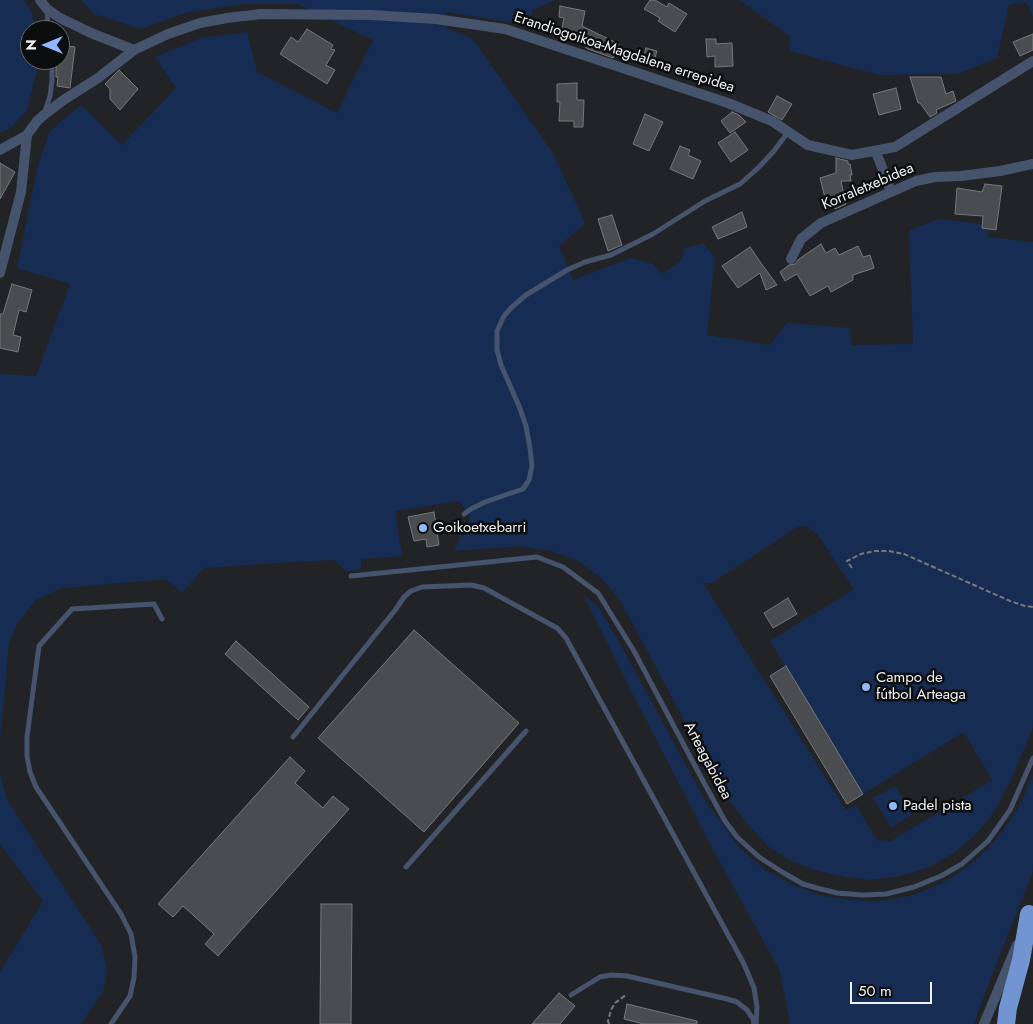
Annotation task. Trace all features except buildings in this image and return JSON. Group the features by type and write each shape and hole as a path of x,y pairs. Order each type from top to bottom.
{"highway":[{"path":"1006,1024 1031,909"}],"street":[{"path":"40,0 47,9 60,18 134,50"},
{"name":"Erandiogoikoa-Magdalena errepidea","path":"0,150 27,135 44,115 98,78 134,50 168,34 200,23 261,14 371,15 436,19 505,29 728,103 772,121 808,145 852,155 895,147 1033,61"},
{"path":"0,272 21,192 27,135"},
{"path":"875,151 891,192"},
{"name":"Korraletxebidea","path":"791,259 801,239 821,224 916,181 935,177 971,175 1033,164"},
{"path":"984,1024 1020,964"},
{"path":"991,1024 1020,964"}],"lane":[{"path":"47,9 47,20"},
{"path":"44,115 50,96 52,70"},
{"path":"464,514 485,502 523,489 529,480 532,466 526,426 501,365 497,350 498,331 504,316 526,295 566,270 585,262 611,255 653,234 705,201 740,184 774,151 788,132"},
{"name":"Arteagabidea","path":"351,576 537,557 563,567 598,593 634,651 725,821 738,837 759,857 803,884 817,888 862,896 886,894 914,887 941,876 962,864 988,841 1010,810 1033,758"},
{"path":"293,737 411,590 422,587 471,585 484,588 557,628 566,638 744,964 754,988 755,1024"},
{"path":"111,1024 130,996 134,978 135,956 131,934 121,914 36,787 30,772 27,756 27,737 39,646 72,609 154,604 162,619"},
{"path":"406,867 526,731"},
{"path":"571,995 600,977 611,975 627,976 737,1002 747,1010 755,1024"}],"path":[{"path":"852,568 847,561 861,554 875,551 904,554 1010,601 1033,607"},
{"path":"609,1024 608,1021 615,1002 627,994"}],"shaded area":[{"path":"0,0 24,0 32,12 33,20 20,20 20,70 37,70 27,110 11,128 0,133"},
{"path":"81,0 555,0 533,10 528,25 446,12 446,28 473,39 553,153 585,223 559,246 573,280 631,258 653,264 663,274 682,259 683,249 703,243 715,257 707,335 770,345 787,323 850,328 851,345 913,344 909,230 939,219 990,225 988,237 1033,242 1033,727 1015,771 997,807 979,831 955,852 930,867 900,876 871,880 845,877 815,870 787,859 768,846 723,793 620,600 601,578 577,560 551,551 521,546 454,551 471,516 459,501 395,511 402,556 361,559 361,570 346,571 334,560 204,568 182,593 166,579 62,588 36,600 17,624 9,643 0,740 0,374 36,376 70,284 17,268 38,166 50,131 81,105 122,145 176,88 155,57 201,38 247,32 257,72 337,113 373,40 297,4 242,4 185,13 141,29 94,14","holes":["797,527 808,527 818,535 854,590 770,641 863,794 962,733 966,736 992,780 891,841 877,840 856,805 846,810 703,583 712,583"]},
{"path":"739,0 1033,0 1033,17 1026,2 1009,5 997,58 957,74 879,75 789,51 790,36"},
{"path":"583,594 599,608 706,802 739,847 765,870 819,895 850,900 880,901 913,895 943,883 968,866 988,849 1020,805 1033,774 1033,871 974,1024 790,1024 780,971 718,859"},
{"path":"0,773 6,798 100,943 107,970 104,990 81,1024 0,1024 0,972 43,901 0,844"},
{"name":"Padel pista","path":"896,786 912,815 891,827 873,798"}],"place":[{"name":"Goikoetxebarri","path":"423,528"},
{"name":"Campo de fútbol Arteaga","path":"866,687"},
{"name":"Padel pista","path":"893,806"}]}
